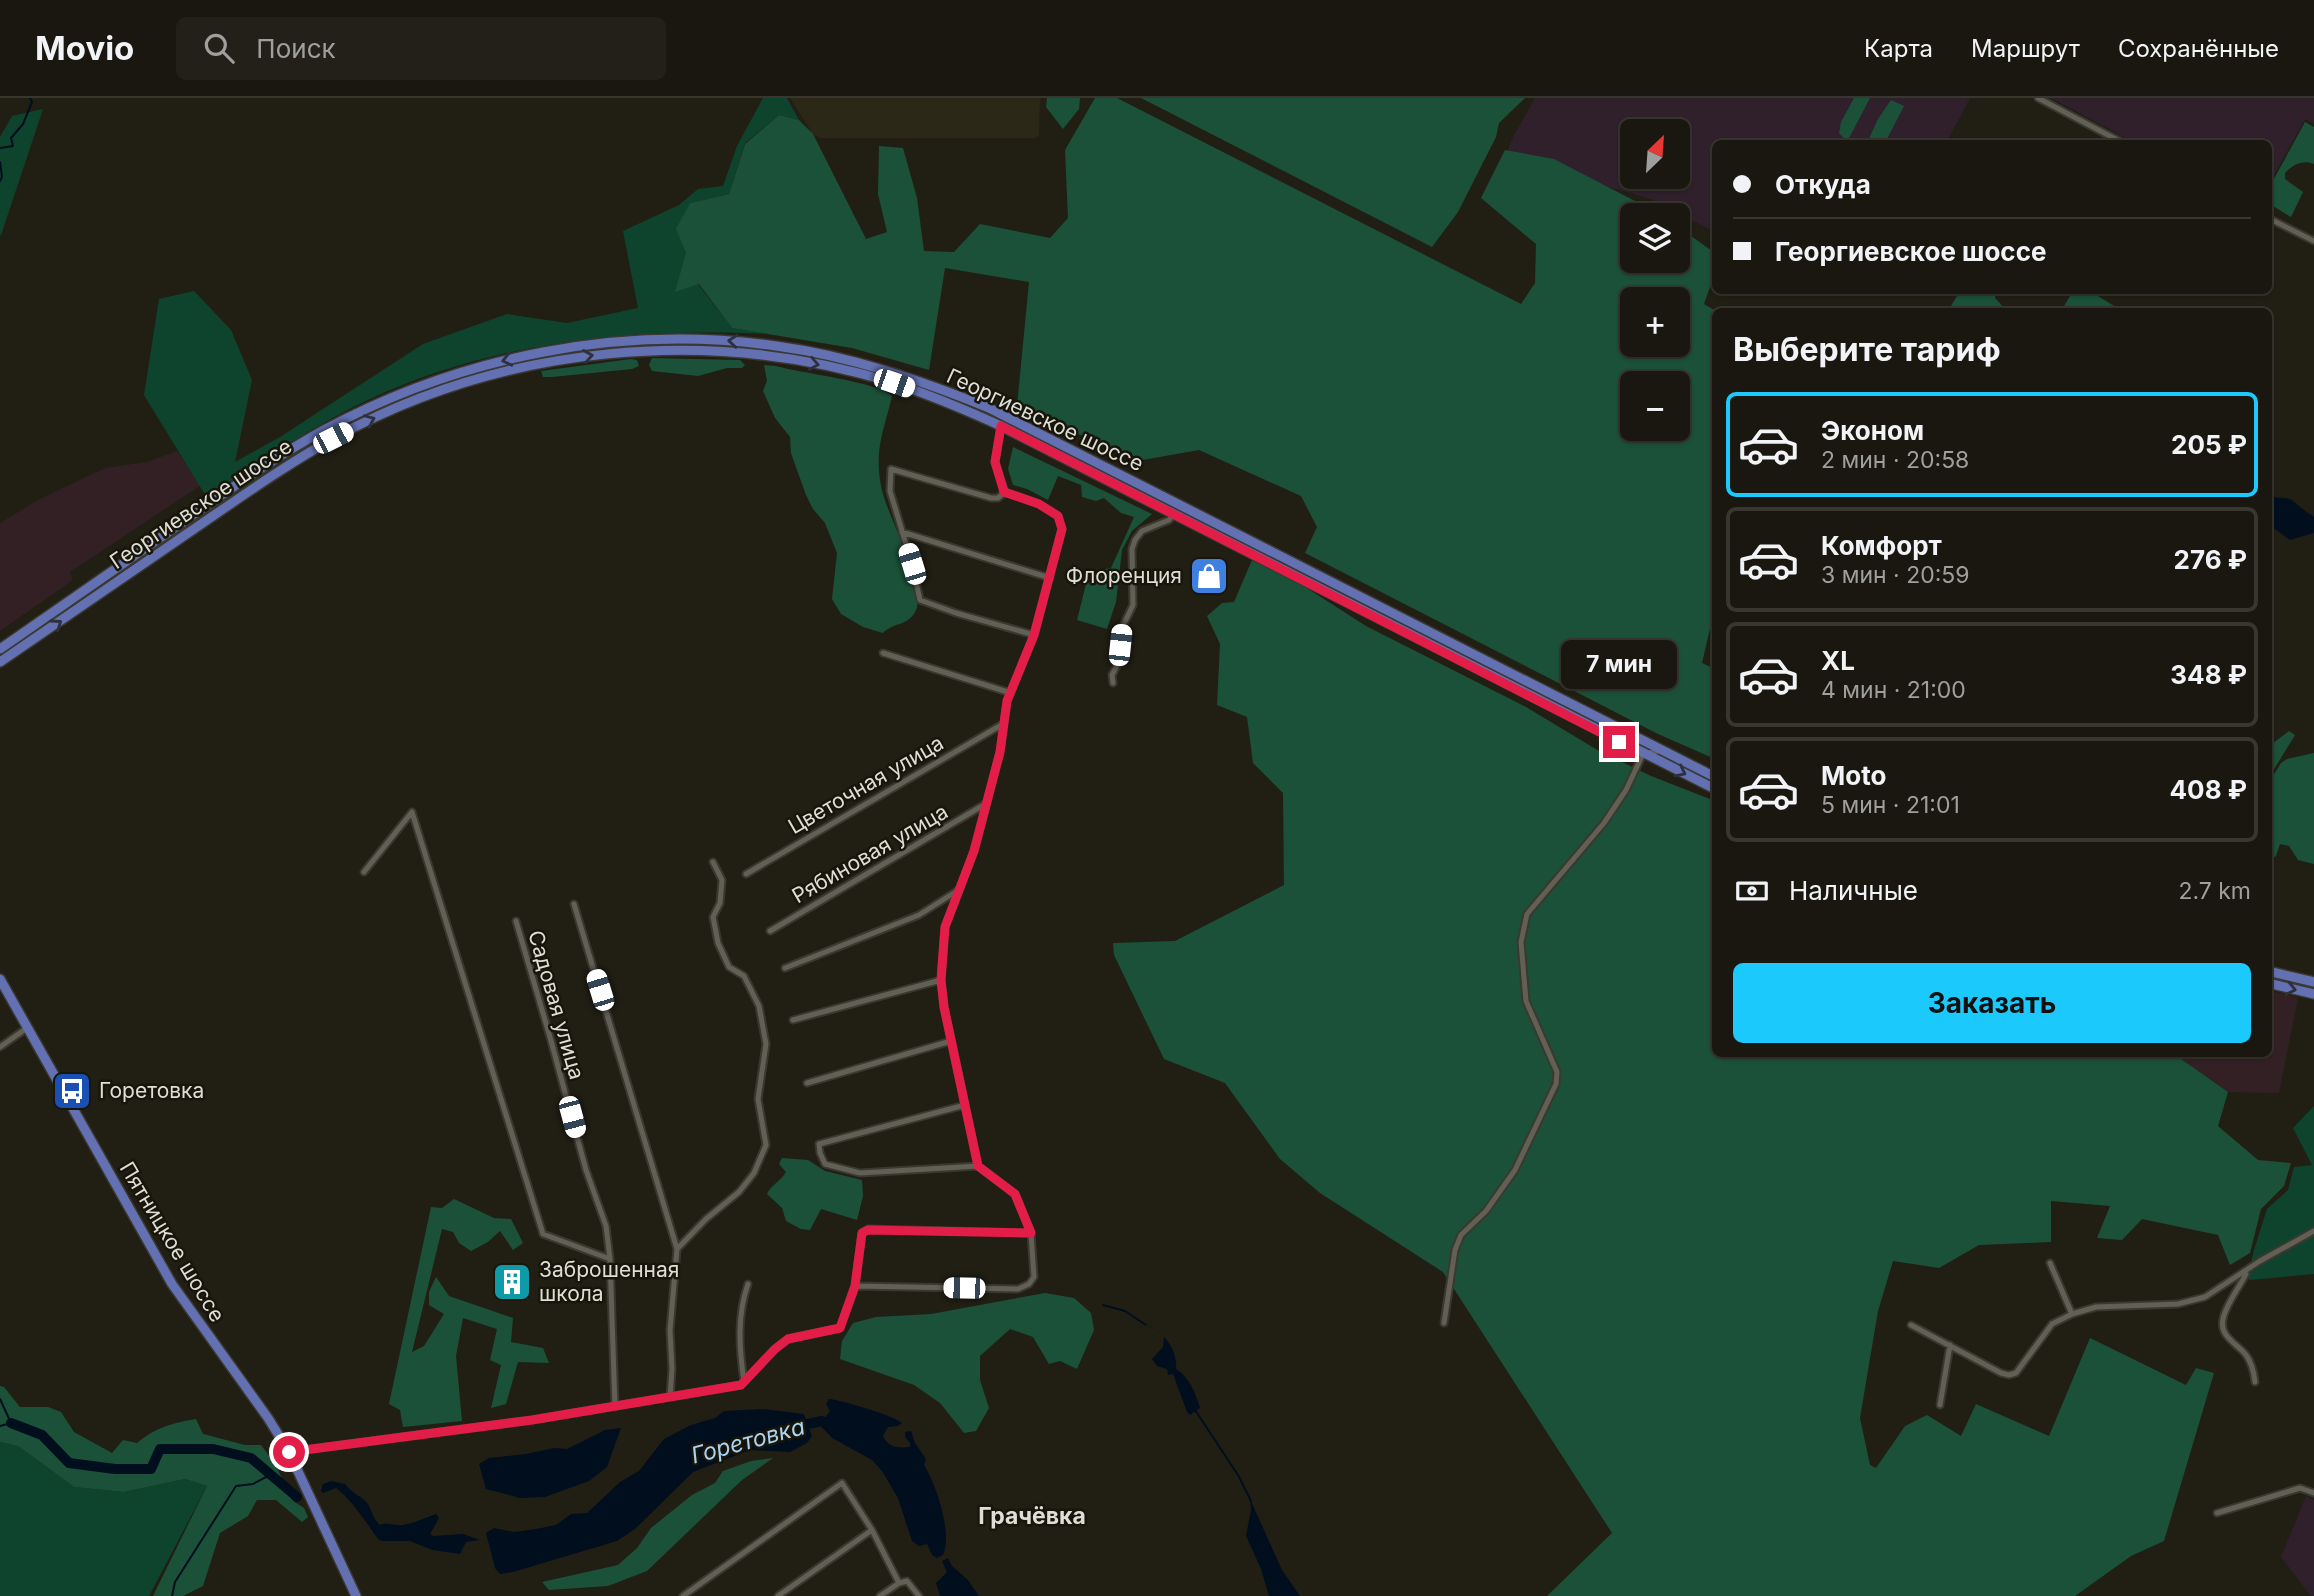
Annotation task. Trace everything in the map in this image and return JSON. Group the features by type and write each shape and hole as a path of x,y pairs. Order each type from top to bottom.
{"main road":[{"name":"Георгиевское шоссе","path":"0,649 275,460 323,431 393,397 454,374 555,350 646,340 730,341 787,348 868,365 931,385 997,412 1712,776"},
{"name":"Георгиевское шоссе","path":"0,662 273,475 333,438 368,421 445,390 525,367 627,351 695,349 748,353 823,366 882,380 947,402 1001,426 1712,788"},
{"path":"2272,972 2314,982"},
{"name":"Пятницкое шоссе","path":"0,979 172,1284 268,1418 289,1452 355,1596"},
{"path":"2272,984 2314,994"}],"street":[{"path":"2038,98 2117,140"},
{"path":"2272,220 2314,241"},
{"path":"1001,426 995,462 1004,492"},
{"path":"1004,492 998,498 991,498 891,469 890,491 920,600 1034,635"},
{"path":"978,1166 944,1007 941,980 945,927 974,851 1000,752 1003,723 1011,693 1034,635 1062,529 1058,516 1039,504 1004,492"},
{"path":"1113,683 1112,675 1119,662 1122,628 1133,605 1132,549 1135,540 1142,531 1169,520 1174,514"},
{"path":"902,532 1050,578"},
{"path":"883,653 1011,693"},
{"name":"Цветочная улица","path":"746,874 1003,723"},
{"path":"1444,1323 1455,1250 1461,1235 1486,1211 1515,1170 1556,1084 1557,1072 1526,1001 1521,942 1527,914 1604,823 1626,790 1643,754 1663,751"},
{"name":"Рябиновая улица","path":"769,931 987,803"},
{"path":"365,872 412,812 543,1234 610,1259"},
{"path":"677,1249 706,1219 739,1192 754,1173 766,1145 758,1099 766,1044 759,1006 744,976 729,967 718,943 713,917 720,903 722,880 713,862"},
{"path":"785,968 919,915 959,891"},
{"path":"574,904 677,1249 670,1330 670,1397"},
{"name":"Садовая улица","path":"516,921 551,1037 586,1170 606,1226 610,1259 615,1407"},
{"path":"793,1020 941,980"},
{"path":"0,1048 27,1028"},
{"path":"807,1083 951,1041"},
{"path":"855,1286 1018,1289 1029,1284 1034,1277 1031,1233 1015,1194 978,1166 860,1173 825,1164 820,1153 819,1144 965,1105"},
{"path":"289,1452 615,1407 741,1385 788,1339 840,1328 855,1286 862,1233 868,1230 1031,1233"},
{"path":"1911,1325 2009,1376 2016,1373 2052,1324 2072,1314 2095,1307 2178,1304 2205,1297 2260,1261 2314,1231"},
{"path":"2050,1263 2072,1314"},
{"path":"2247,1271 2223,1320 2223,1329 2228,1339 2250,1362 2255,1382"},
{"path":"744,1382 740,1321 741,1302 748,1284"},
{"path":"1940,1405 1950,1345"},
{"path":"683,1596 842,1483 872,1530 900,1583"},
{"path":"2217,1513 2300,1488 2314,1493"},
{"path":"778,1596 872,1530"},
{"path":"880,1596 907,1581 919,1596"}],"shaded area":[{"path":"790,98 1040,98 1039,136 820,138 813,134"},
{"path":"1535,98 1970,98 1948,140 1712,140 1712,230 1690,219 1690,203 1659,203 1505,157"},
{"path":"2051,98 2314,98 2314,124 2305,119 2272,179 2272,140 2129,140"},
{"path":"177,451 201,485 70,572 73,580 0,631 0,523 38,500 105,468 147,462"},
{"path":"2272,991 2298,998 2279,1093 2228,1092 2178,1057 2272,1057"},
{"path":"2306,1496 2314,1500 2314,1596 2311,1596 2281,1557"}],"green space":[{"path":"763,98 787,98 799,120 779,115 745,143 729,194 690,203 677,229 698,284 732,328 771,334 679,333 588,339 498,355 454,367 356,405 280,449 207,498 144,395 159,299 194,291 231,330 252,380 235,462 280,437 423,344 507,314 567,323 638,308 623,231 679,205 698,189 723,186 737,146"},
{"path":"1047,98 1080,98 1079,109 1063,129 1046,107"},
{"path":"1095,98 1117,98 1521,304 1535,283 1536,244 1481,198 1505,150 1554,159 1639,203 1620,203 1620,273 1690,273 1690,235 1712,251 1712,281 1704,304 1712,309 1712,620 1702,663 1712,668 1712,758 1658,734 1305,553 1317,527 1301,496 1199,450 1137,461 1017,406 1029,282 945,268 929,370 852,348 732,328 699,284 675,292 686,253 676,229 690,203 729,194 745,144 779,115 799,120 813,134 866,239 887,232 878,194 879,146 903,148 917,198 924,251 954,252 980,224 1050,238 1068,218 1065,150"},
{"path":"1141,98 1525,98 1499,123 1496,137 1458,212 1432,247"},
{"path":"1854,98 1870,98 1848,140 1839,133 1841,122"},
{"path":"1891,100 1904,106 1887,140 1868,140"},
{"path":"43,109 0,236 0,137 12,116"},
{"path":"2305,122 2314,127 2314,164 2298,164 2285,173 2285,179 2303,192 2291,217 2272,205 2272,182"},
{"path":"1958,294 1996,294 1995,298 2004,308 1950,308"},
{"path":"2071,294 2095,294 2114,306 2112,308 2063,308"},
{"path":"644,346 526,363 325,438 284,462 309,443 374,410 448,382 524,362"},
{"path":"652,358 740,360 745,365 742,368 727,368 698,376 652,371 649,365"},
{"path":"637,360 639,366 552,377 543,377 541,371"},
{"path":"764,365 856,382 892,396 881,440 879,473 885,499 916,583 918,598 916,610 909,619 883,633 863,627 841,614 832,599 837,553 825,523 806,495 791,453 790,437 775,418 763,391 767,381"},
{"path":"1018,427 1633,740 1632,742 1017,429"},
{"path":"1013,447 1152,514 1132,531 1122,550 1116,602 1107,629 1077,620 1089,572 1111,568 1134,517 1121,513 1104,498 1096,501 1082,497 1081,485 1058,476 1048,500 1013,485 1008,469"},
{"path":"271,469 272,472 138,564 135,563 136,560"},
{"path":"1252,560 1299,583 1366,626 1526,707 1599,751 1651,776 1712,800 1712,1057 2178,1057 2228,1092 2218,1126 2258,1160 2291,1163 2284,1186 2261,1209 2250,1253 2230,1265 2218,1235 2142,1219 2122,1240 2097,1238 2110,1206 2051,1201 2051,1242 1979,1245 1939,1268 1893,1261 1878,1311 1860,1418 1870,1465 1876,1468 1905,1426 1927,1415 1961,1436 1976,1404 2049,1436 2090,1338 2186,1385 2196,1368 2214,1373 2164,1541 2131,1556 2075,1596 1547,1596 1612,1533 1443,1272 1320,1193 1280,1159 1225,1083 1164,1059 1114,955 1113,943 1175,941 1284,885 1283,793 1253,763 1247,717 1217,705 1220,644 1207,616 1222,603 1234,602"},
{"path":"2289,731 2295,735 2272,772 2272,744"},
{"path":"2314,753 2314,864 2298,860 2289,846 2280,844 2276,856 2272,858 2272,778 2281,763"},
{"path":"2314,1106 2314,1274 2249,1280 2254,1250 2267,1209 2288,1190 2294,1167 2312,1165 2293,1128"},
{"path":"782,1158 808,1160 825,1171 862,1180 863,1196 857,1220 821,1209 810,1230 801,1229 786,1221 782,1208 767,1194 786,1172 779,1164"},
{"path":"454,1199 494,1218 511,1219 523,1243 513,1250 500,1231 488,1242 471,1251 459,1243 453,1232 442,1229 412,1352 424,1346 444,1314 429,1305 429,1292 436,1277 449,1296 513,1318 511,1342 543,1348 549,1363 518,1362 506,1404 491,1408 501,1365 490,1360 497,1329 463,1318 456,1356 462,1421 403,1427 400,1410 389,1404 431,1207 442,1208"},
{"path":"1045,1293 1074,1298 1091,1313 1094,1330 1077,1369 1060,1361 1049,1364 1033,1337 1010,1329 980,1356 980,1380 989,1408 976,1431 964,1433 940,1403 914,1385 840,1359 842,1341 853,1323 876,1317 931,1314"},
{"path":"0,1386 4,1387 20,1407 48,1407 61,1412 74,1432 112,1453 123,1440 137,1443 165,1426 196,1419 203,1434 245,1445 261,1445 275,1464 293,1501 304,1508 308,1517 302,1522 276,1500 257,1500 248,1516 220,1533 203,1586 183,1596 153,1596 207,1486 185,1479 124,1492 74,1487 18,1446 0,1442"},
{"path":"0,1442 18,1446 74,1487 124,1492 185,1479 207,1486 149,1596 0,1596"},
{"path":"773,1458 742,1480 647,1571 608,1586 549,1590 542,1582 618,1565 637,1548 651,1528 692,1495 715,1483 723,1471 751,1461"}],"water":[{"path":"2272,497 2290,499 2314,517 2314,533 2290,540 2272,527"},
{"path":"1164,1337 1175,1355 1176,1369 1188,1381 1196,1396 1200,1408 1190,1415 1173,1374 1168,1375 1167,1369 1157,1366 1152,1359 1163,1347"},
{"path":"829,1399 889,1416 902,1423 888,1427 883,1436 894,1446 910,1447 905,1432 911,1431 915,1443 926,1459 924,1465 942,1509 946,1535 943,1555 937,1558 932,1555 927,1544 919,1546 912,1541 898,1498 872,1460 832,1438 820,1425 830,1411 826,1404"},
{"path":"764,1409 804,1414 812,1436 807,1443 790,1452 750,1450 693,1472 635,1529 617,1541 513,1572 500,1574 495,1568 486,1533 494,1528 514,1532 536,1529 556,1525 571,1514 587,1513 620,1482 639,1471 664,1439 691,1425 715,1418 724,1411"},
{"path":"621,1428 607,1467 589,1481 545,1497 520,1498 486,1489 479,1464 489,1458 554,1448 567,1449 605,1430"},
{"path":"331,1481 345,1484 366,1501 380,1525 403,1525 436,1514 439,1518 430,1534 433,1536 463,1534 480,1540 466,1542 460,1554 432,1550 410,1541 382,1541 353,1504 336,1488 323,1493 321,1491 323,1484"},
{"path":"1250,1499 1282,1570 1300,1596 1269,1596 1261,1569 1246,1536 1251,1510"},
{"path":"948,1558 979,1596 940,1596 936,1583 947,1572 942,1561"}],"waterway":[{"name":"Горетовка","path":"0,148 13,146 11,138 23,124 32,102 30,98"},
{"name":"Горетовка","path":"0,162 0,181"},
{"path":"1103,1305 1125,1311 1146,1325"},
{"name":"Горетовка","path":"0,1399 11,1423 0,1426"},
{"path":"1195,1410 1238,1475 1251,1501"},
{"name":"Горетовка","path":"793,1427 822,1421 834,1428"},
{"name":"Горетовка","path":"11,1423 42,1435 69,1463 115,1469 151,1469 160,1449 213,1449 251,1458 297,1497"},
{"path":"172,1596 175,1582 236,1486 253,1484 270,1475"}],"place":[{"name":"Флоренция","path":"1209,576"},
{"name":"Горетовка","path":"72,1091"},
{"name":"Заброшенная школа","path":"512,1282"}],"district":[{"name":"Грачёвка","path":"1032,1516"}],"route":[{"path":"289,1452 532,1420 741,1385 788,1339 840,1328 855,1286 862,1233 868,1230 1031,1233 1015,1194 978,1166 944,1007 941,980 945,927 974,851 1000,752 1007,701 1034,635 1062,529 1058,516 1039,504 1004,492 995,462 1001,426 1619,742"}]}
